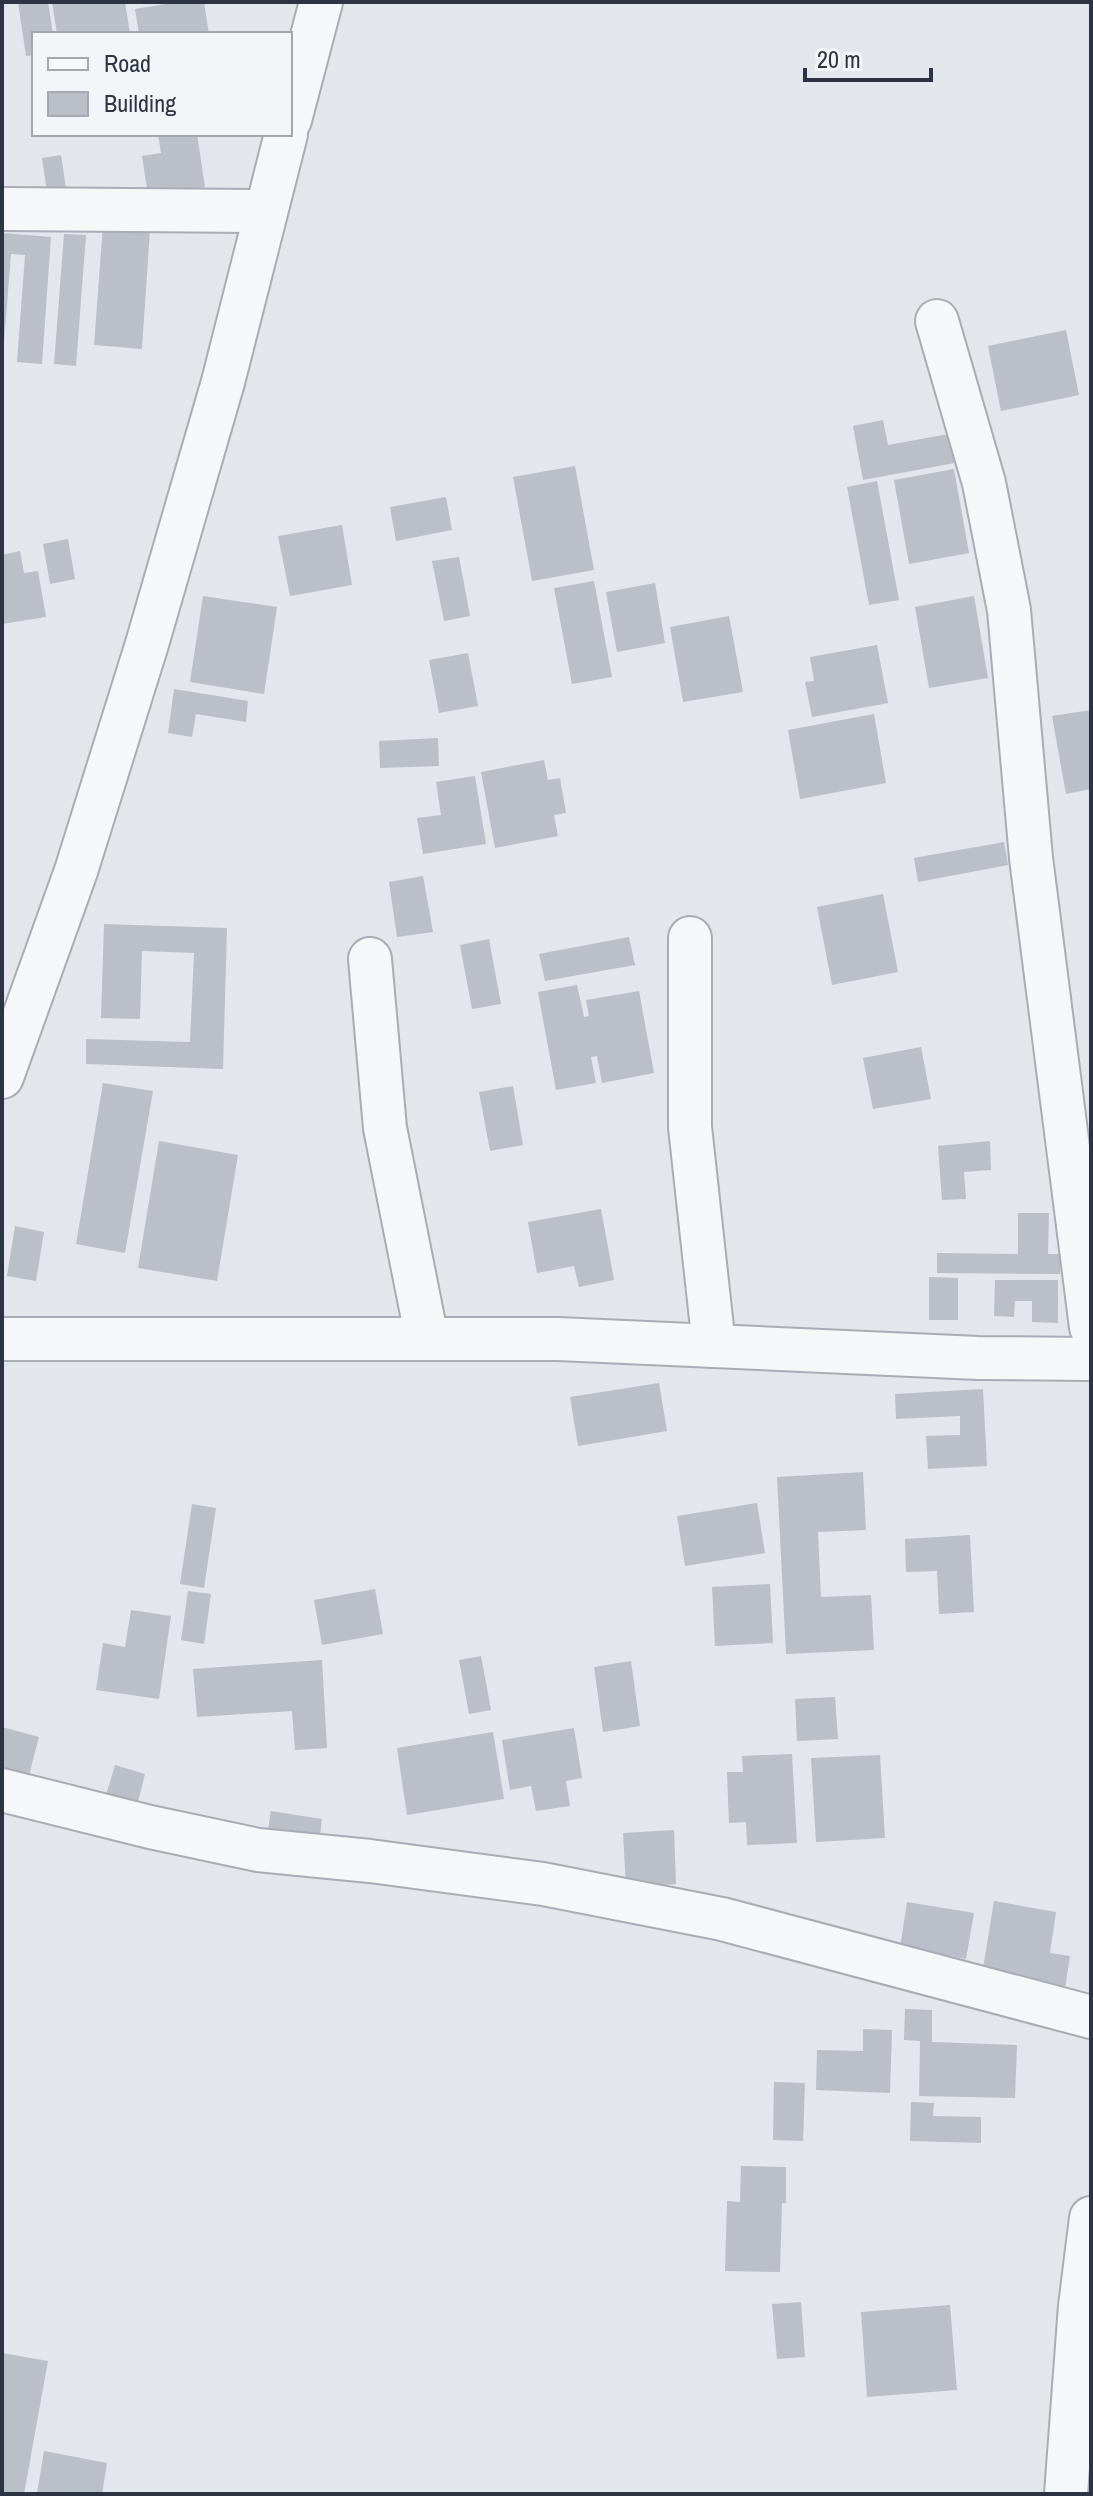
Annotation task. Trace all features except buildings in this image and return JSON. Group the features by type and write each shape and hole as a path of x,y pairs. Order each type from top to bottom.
{"street":[{"path":"292,112 321,2"},
{"path":"2,1077 76,871 142,660 223,382 285,136"},
{"path":"2,209 266,211"},
{"path":"937,321 984,483 1009,610 1031,858 1091,1327"},
{"path":"690,938 690,1127 714,1346"},
{"path":"370,959 385,1128 427,1339"},
{"path":"2,1339 558,1339 978,1358 1091,1359"},
{"path":"2,1790 258,1850 543,1884 722,1919 1091,2017"},
{"path":"1066,2494 1080,2306 1091,2218"}]}
